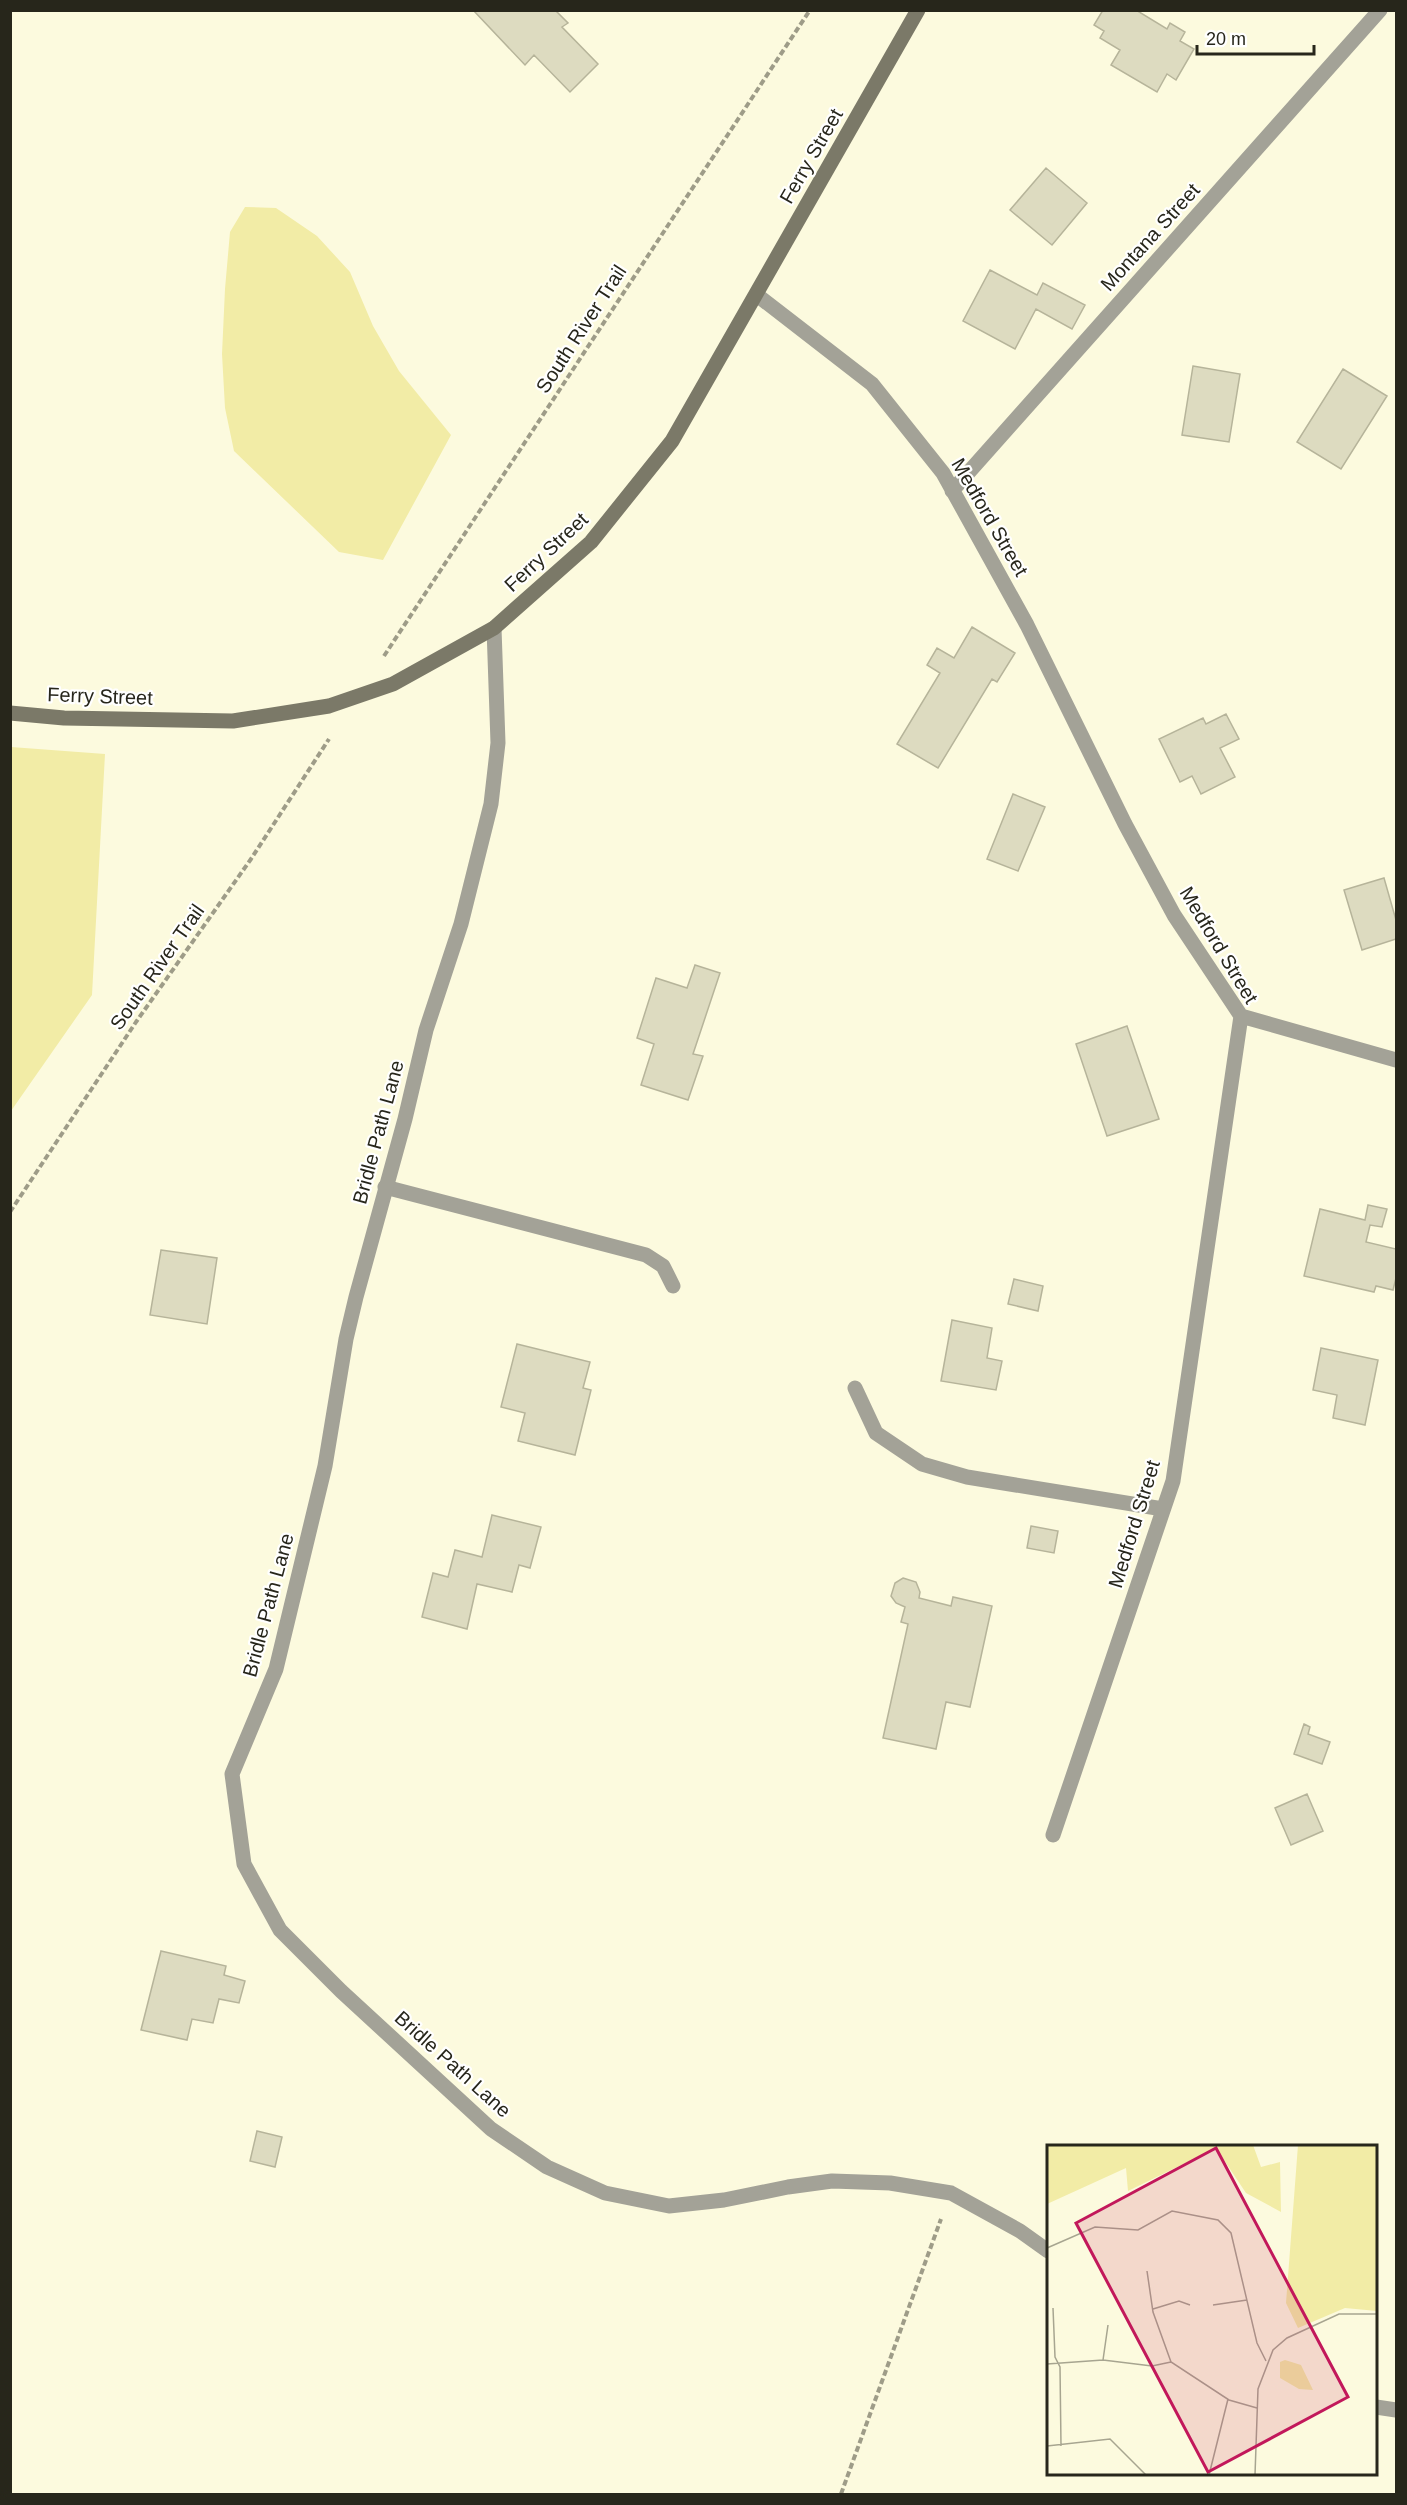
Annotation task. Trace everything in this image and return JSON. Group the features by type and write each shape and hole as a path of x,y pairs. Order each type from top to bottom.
{"main road":[{"name":"Ferry Street","path":"10,713 64,718 233,721 329,706 393,684 494,628 591,542 672,441 918,10"}],"street":[{"name":"Montana Street","path":"952,491 1380,10"},
{"name":"Medford Street","path":"757,295 872,384 943,473 1027,625 1125,824 1174,915 1240,1016 1173,1481 1053,1835"},
{"name":"Bridle Path Lane","path":"494,628 498,743 491,804 461,924 426,1030 405,1119 346,1339 325,1466 276,1669 232,1774 244,1864 280,1930 491,2129 548,2167 605,2193 669,2206 724,2200 832,2181 890,2183 951,2193 1020,2231 1047,2250"},
{"path":"1240,1016 1396,1060"},
{"path":"385,1187 646,1255 663,1266 673,1286"},
{"path":"855,1388 876,1433 922,1464 967,1476 1163,1509"},
{"path":"1377,2407 1396,2409"}],"path":[{"name":"South River Trail","path":"377,665 810,10"},
{"name":"South River Trail","path":"10,1212 136,1022 251,859 329,739"},
{"path":"841,2494 951,2193"}],"shaded area":[{"path":"245,207 276,208 317,236 350,272 373,326 399,371 451,435 383,560 339,552 234,451 225,408 222,354 230,232"},
{"path":"11,747 105,754 92,995 11,1111"}],"building":[{"path":"473,10 555,10 568,23 562,27 598,64 570,92 534,55 525,65"},
{"path":"1103,10 1136,10 1167,29 1170,23 1185,32 1180,41 1194,49 1176,80 1167,74 1157,92 1111,65 1120,50 1100,38 1104,31 1094,25"},
{"path":"1046,168 1087,203 1052,245 1010,210"},
{"path":"990,270 1037,295 1043,283 1085,305 1072,329 1036,309 1015,349 963,321"},
{"path":"1193,366 1240,374 1229,442 1182,435"},
{"path":"1343,369 1387,396 1341,469 1297,442"},
{"path":"972,627 1015,653 997,682 992,679 938,768 897,744 940,673 927,665 937,648 954,658"},
{"path":"1226,714 1239,739 1220,748 1235,777 1201,794 1192,776 1180,782 1159,739 1203,718 1206,724"},
{"path":"1013,794 1045,807 1018,871 987,859"},
{"path":"1384,878 1396,920 1396,939 1362,950 1344,890"},
{"path":"695,965 720,973 693,1054 703,1056 688,1100 641,1085 654,1044 637,1038 656,978 687,988"},
{"path":"1127,1026 1159,1119 1107,1136 1076,1044"},
{"path":"1368,1205 1387,1209 1382,1227 1370,1225 1366,1242 1396,1249 1396,1278 1393,1290 1376,1286 1374,1292 1304,1276 1320,1209 1365,1220"},
{"path":"161,1250 217,1258 207,1324 150,1315"},
{"path":"1014,1279 1043,1286 1038,1311 1008,1304"},
{"path":"952,1320 992,1328 987,1358 1002,1361 996,1390 941,1381"},
{"path":"517,1344 590,1362 583,1388 591,1390 575,1455 518,1441 525,1413 501,1407"},
{"path":"1321,1348 1378,1360 1365,1425 1333,1418 1337,1395 1313,1390"},
{"path":"492,1515 541,1527 530,1568 519,1565 512,1592 477,1584 467,1629 422,1617 433,1573 448,1577 455,1550 482,1557"},
{"path":"1031,1526 1058,1531 1054,1553 1027,1548"},
{"path":"903,1578 916,1582 920,1592 919,1598 951,1606 953,1597 992,1606 970,1707 946,1702 936,1749 883,1738 908,1624 901,1622 905,1607 896,1603 891,1596 895,1583"},
{"path":"1304,1724 1310,1727 1308,1734 1330,1742 1322,1764 1294,1754"},
{"path":"1307,1794 1323,1831 1291,1845 1275,1808"},
{"path":"161,1951 226,1966 224,1975 245,1981 239,2003 219,1999 213,2023 192,2019 187,2040 141,2030"},
{"path":"257,2131 282,2137 275,2167 250,2161"}]}
